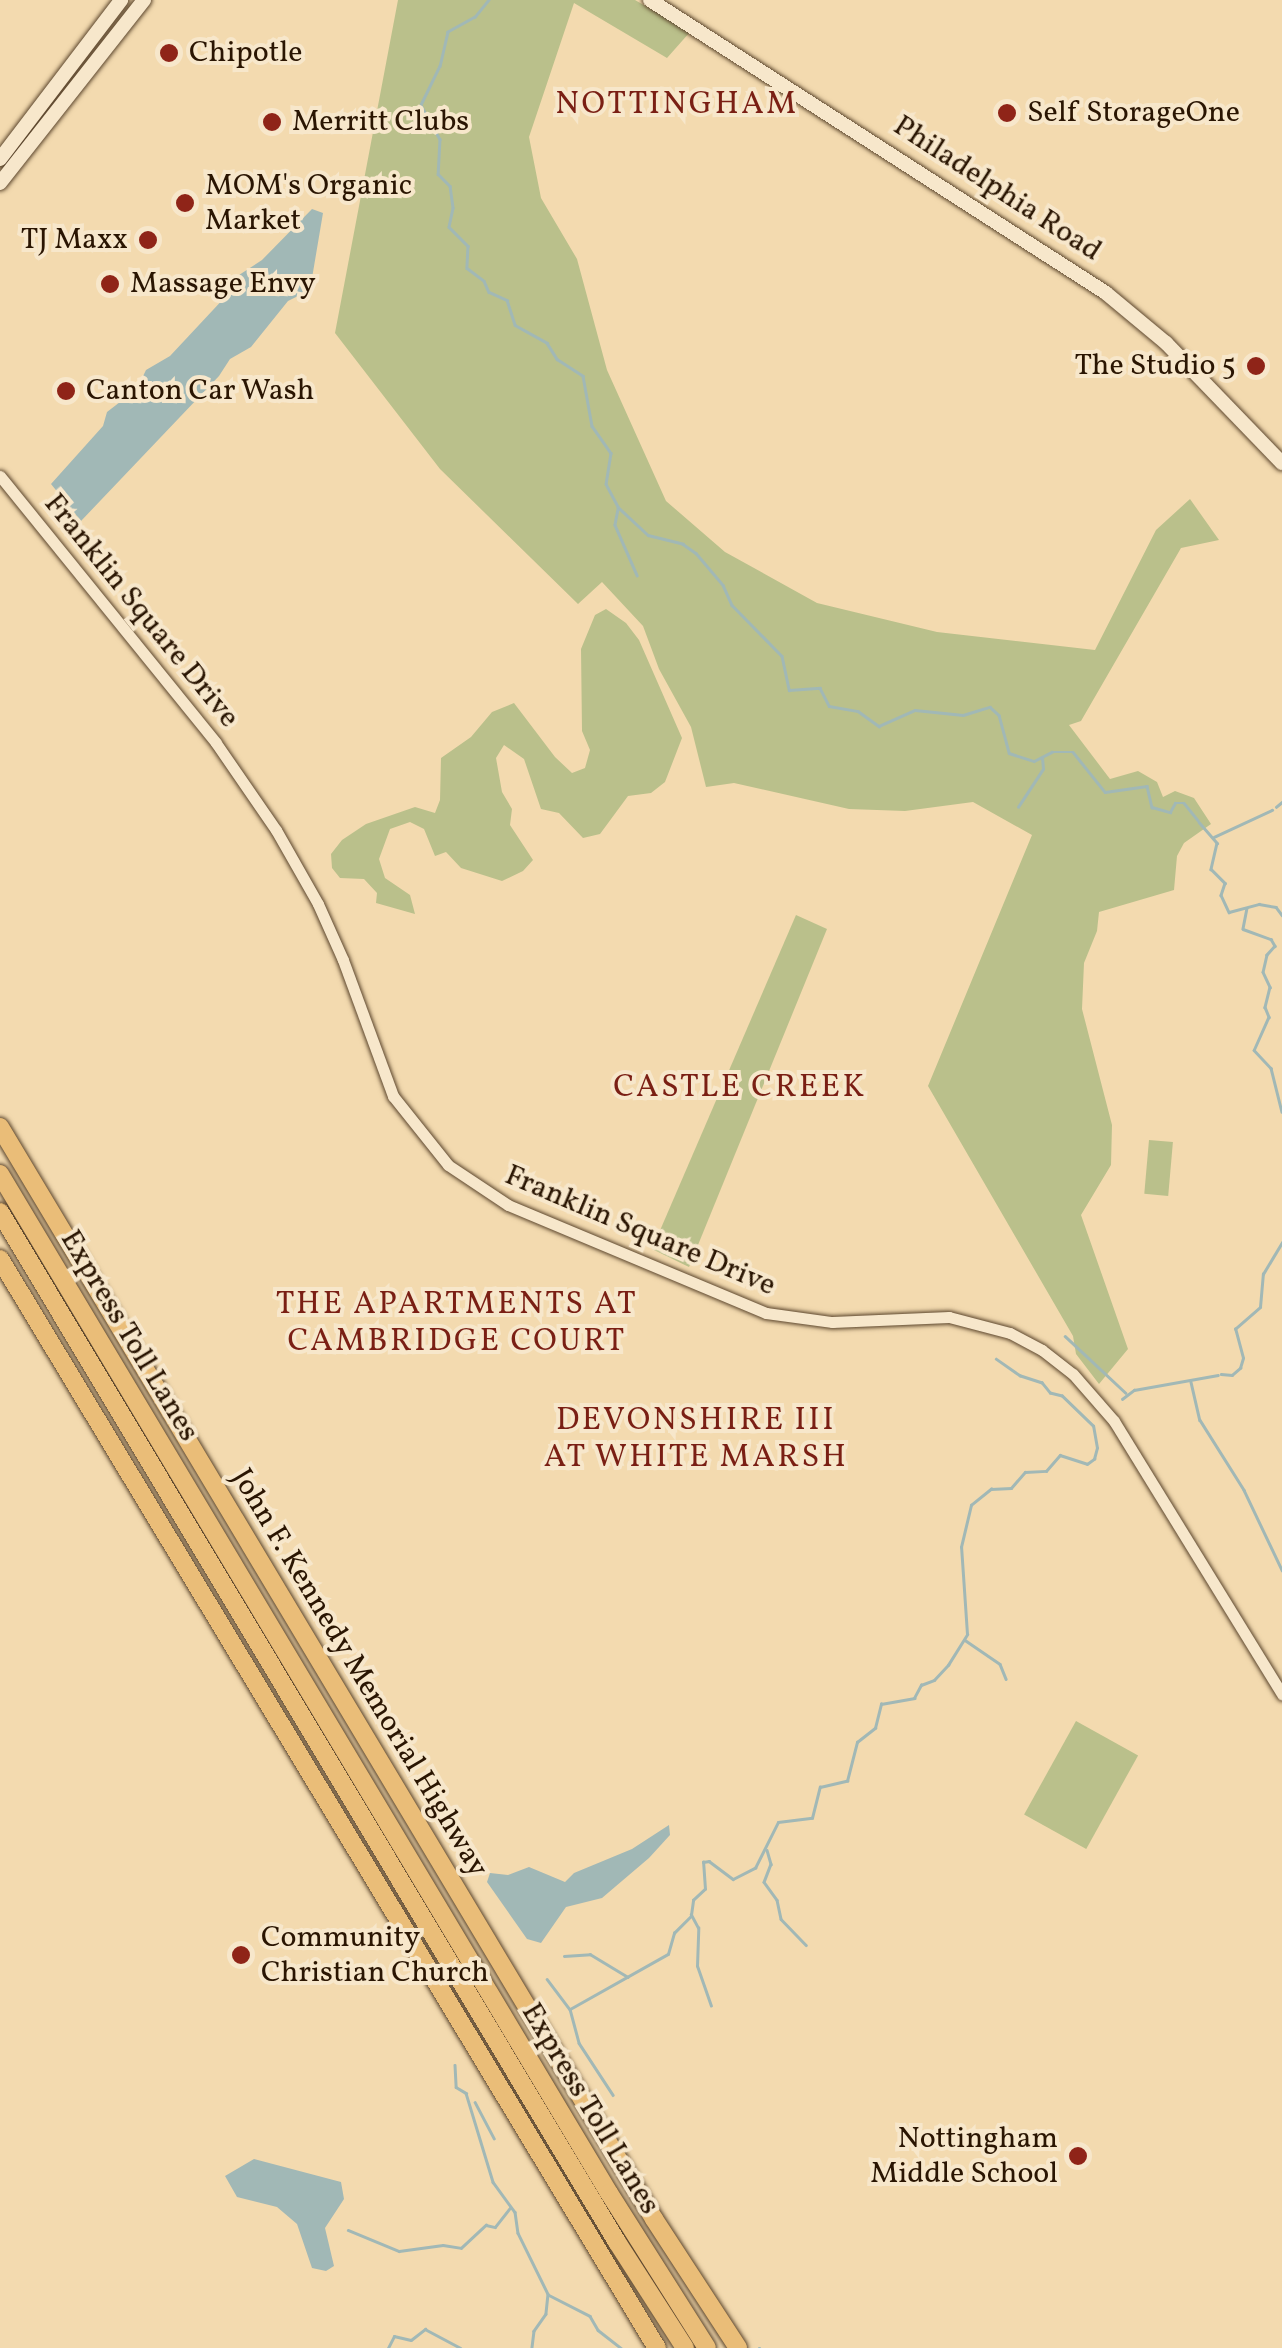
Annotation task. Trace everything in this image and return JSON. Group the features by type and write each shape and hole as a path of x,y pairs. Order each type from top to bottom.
{"highway":[{"name":"John F. Kennedy Memorial Highway","path":"0,1127 654,2219 738,2348"},
{"name":"Express Toll Lanes","path":"0,1174 553,2101 707,2348"},
{"name":"Express Toll Lanes","path":"0,1212 617,2242 686,2348"},
{"path":"0,1259 658,2348"}],"main road":[{"path":"0,159 121,0"},
{"path":"0,183 144,0"},
{"name":"Philadelphia Road","path":"650,0 1106,293 1166,342 1282,463"}],"street":[{"name":"Franklin Square Drive","path":"0,476 216,743 270,821 318,904 393,1096 438,1156 501,1202 752,1308 832,1322 949,1317 1010,1333 1042,1350 1073,1374 1114,1421 1282,1694"}],"green space":[{"path":"398,0 635,0 690,32 667,58 574,3 529,137 541,198 577,259 607,370 666,501 725,552 817,603 937,632 1095,650 1156,530 1190,499 1219,540 1181,548 1081,721 1069,725 1110,779 1138,771 1157,782 1163,797 1175,791 1194,798 1211,824 1184,843 1177,856 1174,890 1099,912 1097,931 1084,963 1082,1009 1112,1125 1111,1165 1081,1215 1128,1349 1099,1384 1076,1354 1073,1336 928,1086 1032,835 973,802 905,811 849,809 734,783 706,787 691,727 659,669 643,626 602,582 578,604 440,469 335,333"},
{"path":"606,609 626,623 639,640 682,738 665,782 651,793 628,796 600,834 583,838 559,813 541,809 524,759 504,745 496,758 502,792 512,809 510,825 533,860 523,871 502,881 461,868 446,852 435,856 424,829 410,822 390,829 379,859 385,878 410,895 415,914 376,903 377,893 364,879 340,878 332,868 331,854 342,840 366,824 415,807 435,813 440,800 441,758 471,737 492,712 514,703 572,773 585,768 590,750 582,731 581,649 595,615"},
{"path":"796,915 827,929 689,1267 652,1249"},
{"path":"1149,1140 1173,1142 1168,1196 1144,1194"},
{"path":"1076,1721 1138,1755 1086,1849 1024,1815"}],"water":[{"path":"312,209 323,213 310,290 288,301 251,347 230,359 219,376 81,521 51,484 103,426 107,412 132,399 146,370 170,356 227,295 239,275 262,260"},
{"path":"669,1825 670,1835 649,1858 602,1898 566,1907 541,1943 527,1939 487,1882 490,1873 508,1875 529,1867 565,1882 574,1873 632,1849"},
{"path":"254,2159 341,2182 344,2199 325,2228 334,2266 326,2271 312,2268 297,2224 277,2207 237,2197 225,2176"}],"waterway":[{"path":"489,0 475,17 448,32 440,66 421,105 440,139 438,174 450,186 453,208 449,227 468,246 467,268 484,281 489,292 507,300 515,325 547,343 557,359 583,376 592,426 611,453 606,484 618,507 648,535 683,544 696,553 723,585 732,605 782,656 789,690 820,688 829,706 858,711 879,726 915,710 963,715 990,707 999,715 1009,753 1034,761 1052,752 1073,752 1105,792 1147,786 1152,807 1170,812 1175,803 1184,803 1198,820"},
{"path":"618,509 615,525 637,575"},
{"path":"1018,807 1043,769 1042,758"},
{"path":"1276,807 1282,802"},
{"path":"1214,837 1272,810"},
{"path":"1199,822 1217,843 1211,869 1225,883 1221,895 1229,912 1259,904 1276,907 1282,915"},
{"path":"1247,908 1243,929 1271,939 1275,946 1267,955 1263,972 1270,987 1265,1007 1269,1017 1254,1050 1271,1068 1282,1112"},
{"path":"1221,1374 1232,1375 1240,1368 1243,1358 1235,1329 1260,1307 1263,1274 1282,1242"},
{"path":"1065,1336 1126,1393"},
{"path":"711,2006 697,1966 698,1928 691,1915 693,1900 705,1889 703,1862 709,1861 733,1879 755,1868 778,1822 812,1818 820,1787 847,1781 857,1742 875,1728 881,1704 914,1698 921,1685 934,1680 948,1665 967,1634 961,1547 971,1505 991,1489 1011,1488 1025,1472 1046,1471 1060,1455 1087,1464 1094,1459 1097,1448 1093,1426 1062,1396 1050,1393 1042,1383 1020,1376 996,1359"},
{"path":"1122,1399 1134,1390 1218,1375"},
{"path":"1191,1382 1200,1420 1244,1490 1282,1570"},
{"path":"965,1640 1000,1664 1006,1679"},
{"path":"767,1850 771,1864 764,1882 777,1900 781,1919 806,1945"},
{"path":"570,2009 668,1954 674,1933 690,1917"},
{"path":"564,1956 590,1954 628,1977"},
{"path":"547,1979 570,2009 579,2043 613,2095"},
{"path":"455,2065 456,2087 466,2093 493,2182 515,2212 518,2233 548,2294 546,2314 534,2331 532,2348"},
{"path":"475,2102 494,2138"},
{"path":"348,2230 399,2251 443,2245 461,2248 486,2225 495,2227 510,2208"},
{"path":"549,2295 590,2316 598,2330 621,2348"},
{"path":"388,2348 394,2336 411,2340 425,2329 460,2348"}],"place":[{"name":"Chipotle","path":"169,53"},
{"name":"Self StorageOne","path":"1007,113"},
{"name":"Merritt Clubs","path":"272,122"},
{"name":"MOM's Organic Market","path":"185,203"},
{"name":"TJ Maxx","path":"148,240"},
{"name":"Massage Envy","path":"110,284"},
{"name":"The Studio 5","path":"1256,366"},
{"name":"Canton Car Wash","path":"66,391"},
{"name":"Community Christian Church","path":"241,1955"},
{"name":"Nottingham Middle School","path":"1078,2156"}],"district":[{"name":"NOTTINGHAM","path":"677,105"},
{"name":"CASTLE CREEK","path":"740,1088"},
{"name":"THE APARTMENTS AT CAMBRIDGE COURT","path":"457,1324"},
{"name":"DEVONSHIRE III AT WHITE MARSH","path":"696,1440"}]}
